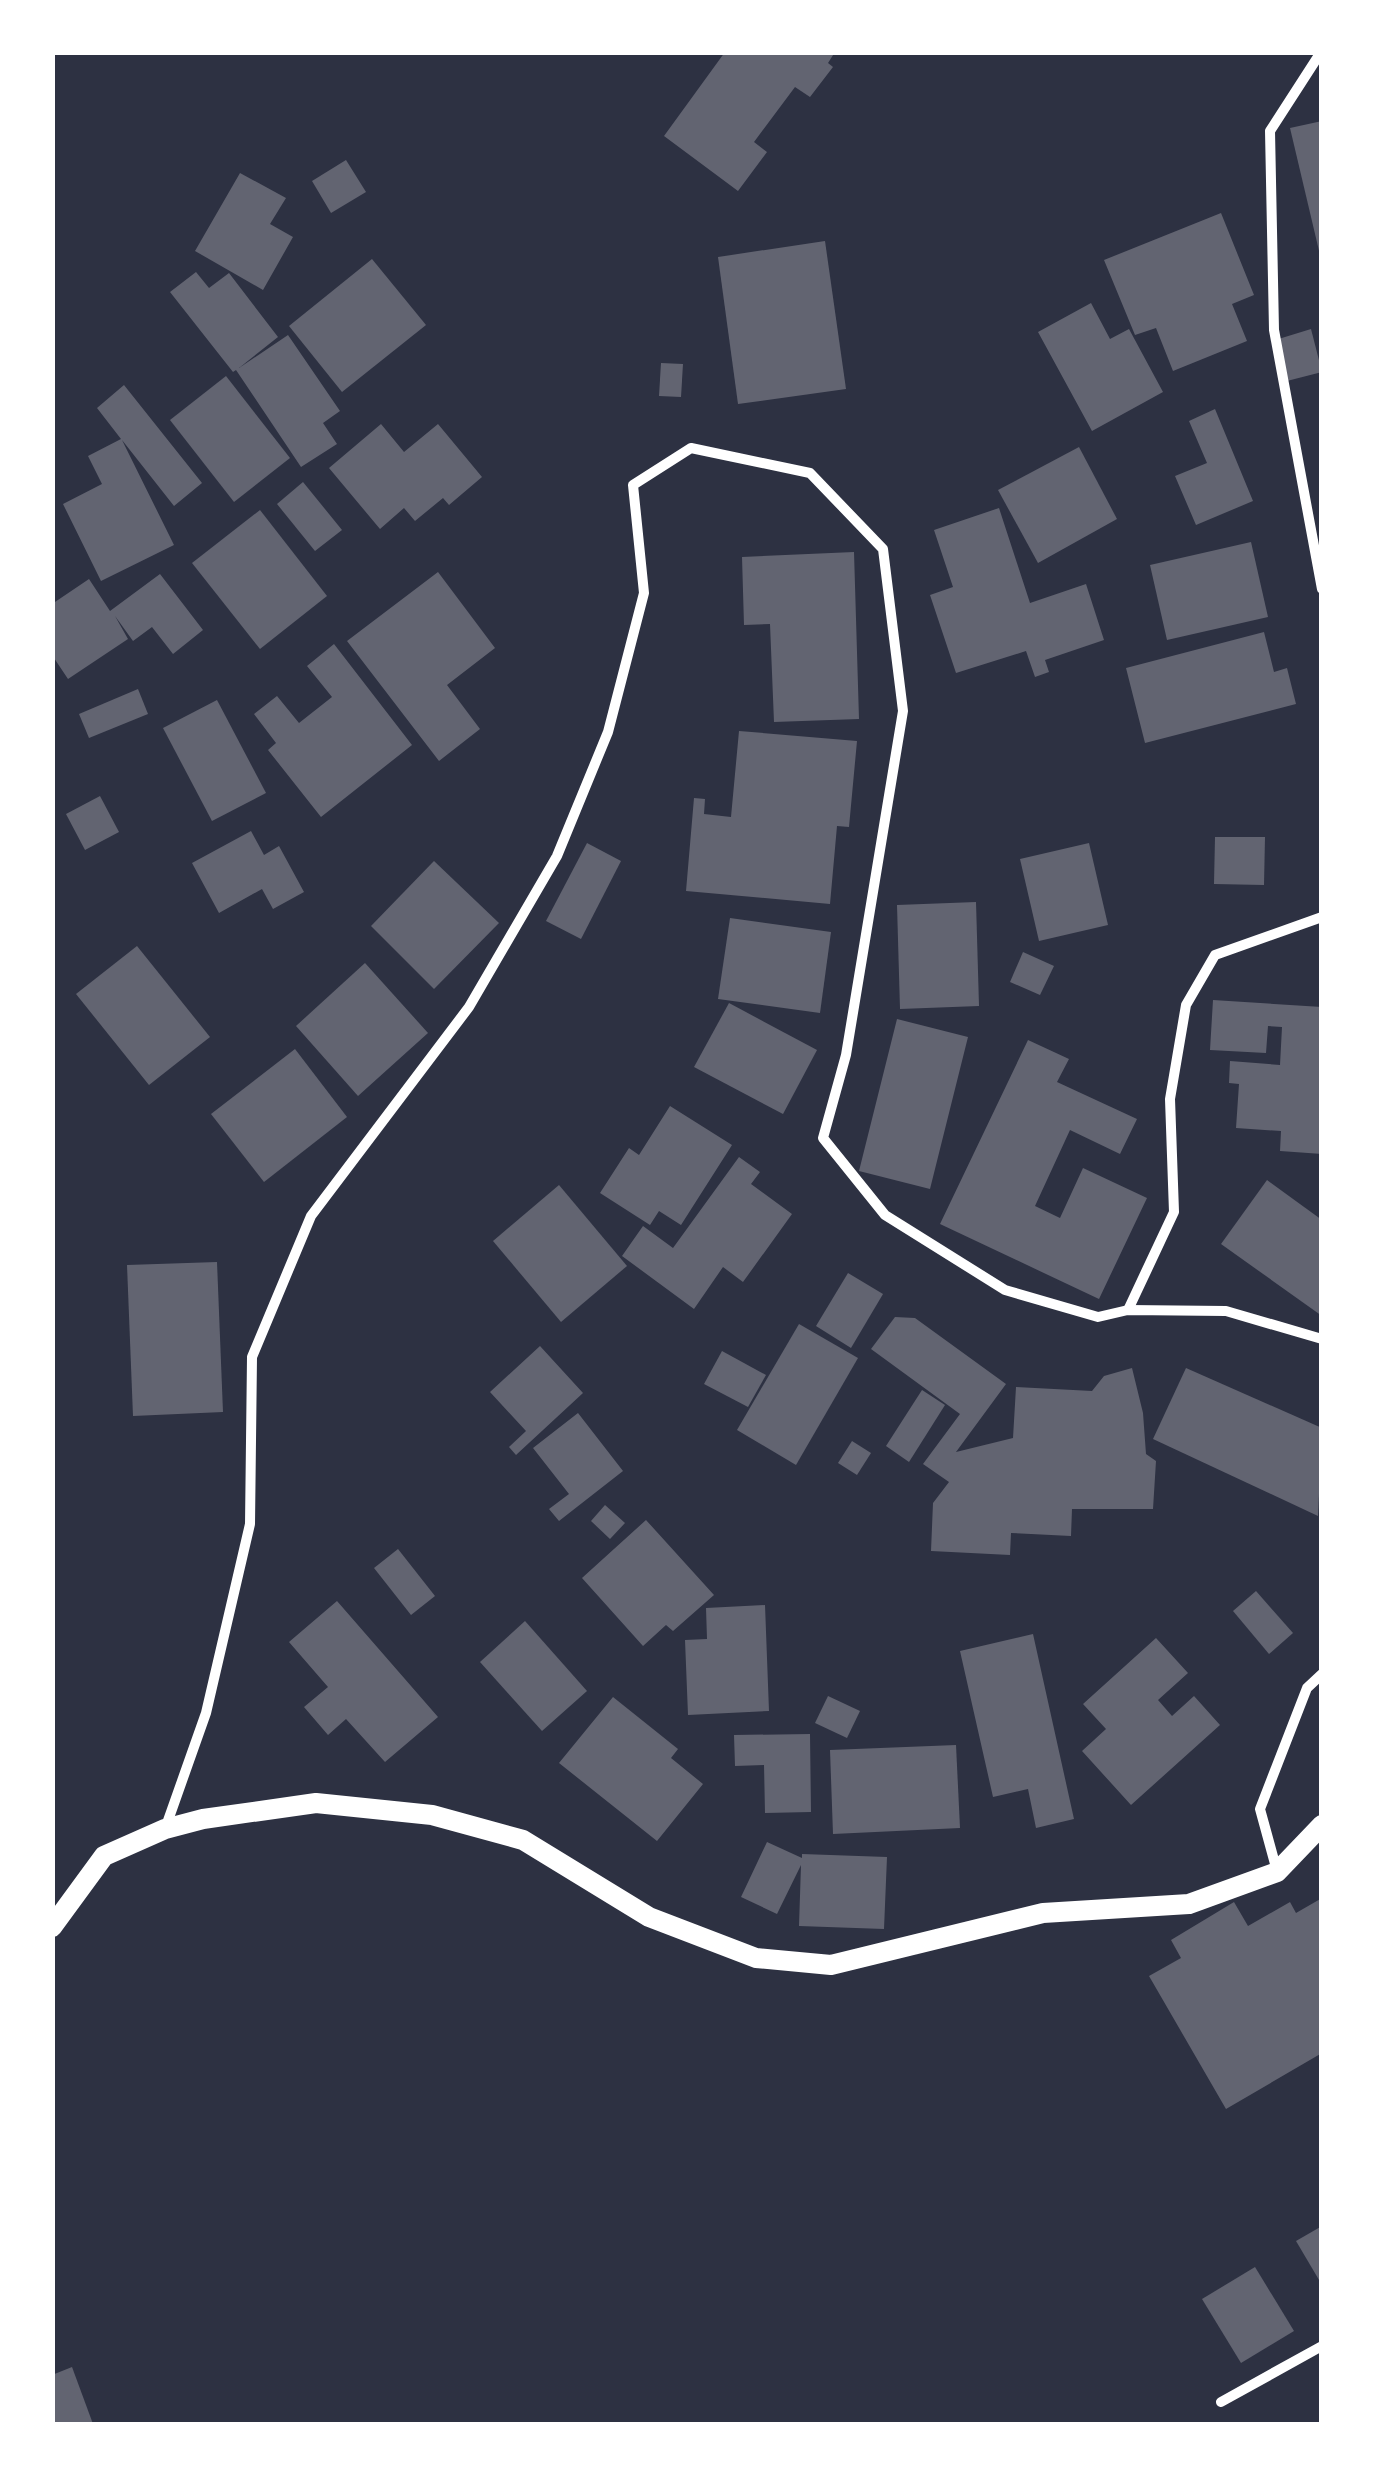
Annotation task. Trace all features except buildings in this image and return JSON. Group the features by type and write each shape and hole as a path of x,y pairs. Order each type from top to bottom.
{"main road":[{"path":"52,1927 104,1856 165,1829 203,1818 316,1803 432,1816 523,1840 649,1917 756,1958 831,1965 1044,1912 1188,1904 1277,1872 1322,1825"}],"street":[{"path":"1321,52 1270,131 1274,330 1322,589"},
{"path":"165,1829 206,1713 250,1524 252,1357 311,1216 468,1007 558,856 608,732 644,593 632,486 690,448 810,474 883,550 903,711 846,1054 823,1138 884,1215 1005,1290 1098,1316 1128,1310 1226,1311 1322,1339"},
{"path":"1128,1310 1174,1212 1170,1099 1186,1004 1215,955 1322,917"},
{"path":"1277,1872 1260,1809 1307,1688 1322,1674"},
{"path":"1221,2402 1322,2346"}]}
